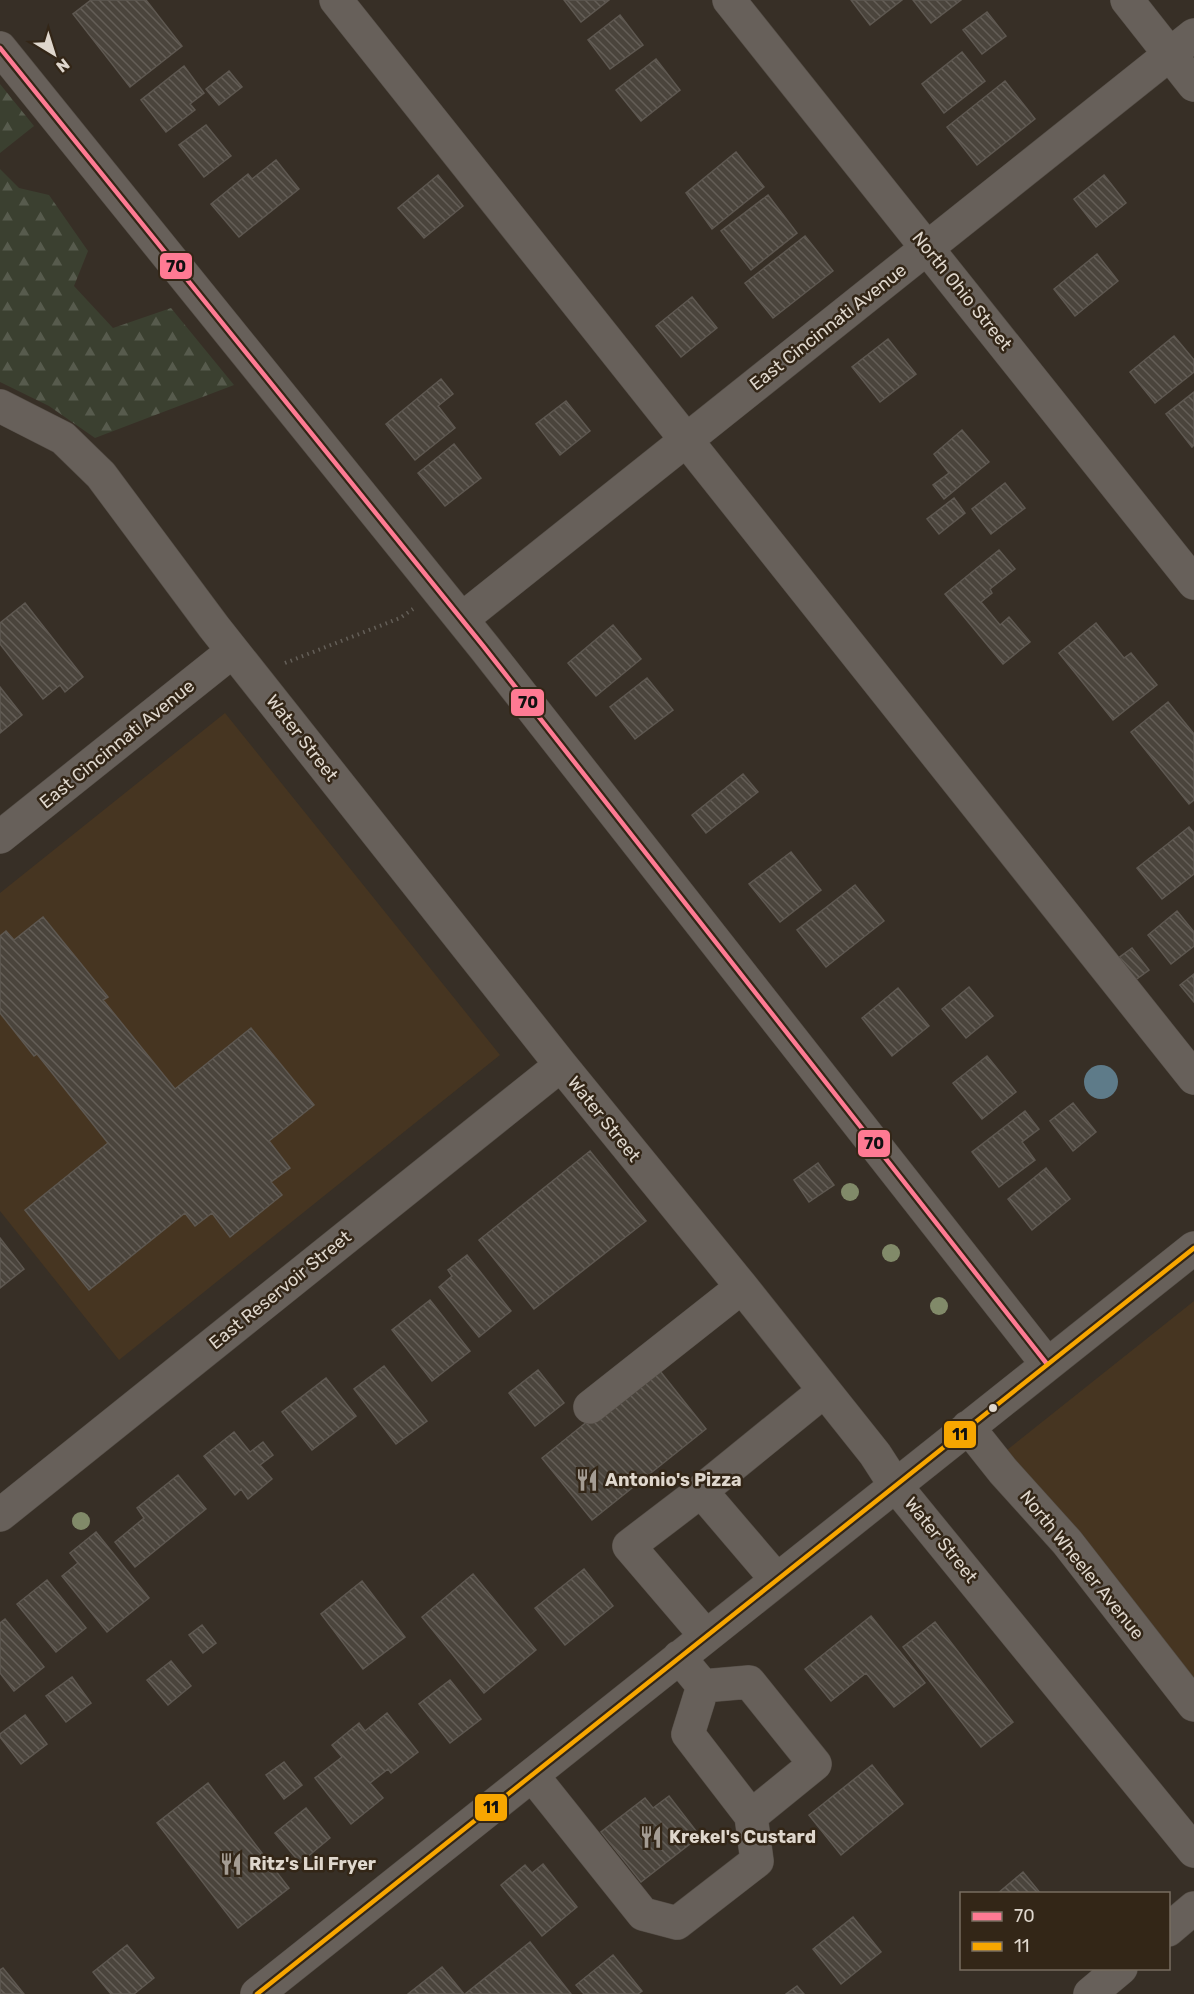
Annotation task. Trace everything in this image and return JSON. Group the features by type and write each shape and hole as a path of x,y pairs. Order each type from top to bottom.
{"street":[{"path":"336,0 1194,1078"},
{"name":"North Ohio Street","path":"729,0 1194,583"},
{"path":"1127,0 1182,45 1194,85"},
{"name":"East Cincinnati Avenue","path":"462,619 1182,45"},
{"path":"0,48 462,619 1047,1364"},
{"name":"Water Street","path":"0,406 63,438 101,475 233,651 561,1065 875,1454 895,1485 1194,1851"},
{"name":"East Cincinnati Avenue","path":"0,837 233,651"},
{"name":"East Reservoir Street","path":"0,1515 561,1065"},
{"path":"257,1994 1194,1248"},
{"path":"590,1407 742,1287"},
{"path":"706,1636 629,1546 824,1391"},
{"name":"North Wheeler Avenue","path":"968,1427 1003,1471 1067,1542 1194,1705"},
{"path":"701,1491 777,1580"},
{"path":"679,1657 703,1686"},
{"path":"703,1686 749,1682 815,1764 751,1816"},
{"path":"532,1775 643,1914 676,1923 757,1861 751,1816 688,1734 703,1686"},
{"path":"1170,1927 1194,1908"},
{"path":"1090,1994 1119,1970"}],"path":[{"path":"253,676 400,618 439,592"}],"shaded area":[{"path":"225,713 500,1055 119,1360 0,1211 0,893"},
{"path":"1194,1301 1194,1686 1007,1450"}],"green space":[{"path":"0,84 34,126 0,153"},
{"path":"0,169 19,188 49,195 88,251 74,286 113,328 171,308 234,385 95,438 49,406 0,382"}],"water":[{"path":"1101,1065 1113,1070 1118,1082 1113,1094 1101,1099 1089,1094 1084,1082 1089,1070"}],"building":[{"path":"91,0 146,0 182,46 130,87 73,14"},
{"path":"564,0 609,0 581,22"},
{"path":"851,0 902,0 870,25"},
{"path":"913,0 961,0 931,23"},
{"path":"987,12 1006,36 982,54 963,30"},
{"path":"620,15 643,45 610,69 588,40"},
{"path":"962,52 985,81 944,113 922,84"},
{"path":"656,59 680,90 641,121 616,90"},
{"path":"184,66 204,93 190,104 195,110 166,132 141,100"},
{"path":"229,71 242,87 219,105 206,89"},
{"path":"1005,81 1035,119 977,165 947,127"},
{"path":"206,125 231,156 204,177 179,145"},
{"path":"736,152 764,187 712,229 686,193"},
{"path":"276,160 299,189 239,237 211,204 248,174 252,179"},
{"path":"438,175 463,206 424,238 398,208"},
{"path":"1104,175 1126,203 1096,227 1074,199"},
{"path":"768,195 797,233 751,270 721,231"},
{"path":"805,236 833,271 773,318 745,283"},
{"path":"1097,254 1118,281 1075,316 1054,289"},
{"path":"692,297 717,328 681,357 656,326"},
{"path":"1174,336 1194,360 1194,372 1155,403 1130,372"},
{"path":"888,339 916,374 880,402 852,367"},
{"path":"441,379 453,394 438,406 455,428 415,460 386,424"},
{"path":"1194,392 1194,445 1192,447 1166,414"},
{"path":"566,401 590,431 560,455 536,424"},
{"path":"962,430 989,462 944,499 933,485 949,473 934,454"},
{"path":"454,444 481,478 445,506 418,473"},
{"path":"1005,483 1025,508 991,534 972,509"},
{"path":"954,498 965,513 939,534 927,519"},
{"path":"999,550 1015,569 990,589 992,593 981,602 1000,625 1009,617 1030,642 1003,664 945,594"},
{"path":"25,603 83,677 65,692 60,685 43,699 0,644 0,623"},
{"path":"1096,623 1124,658 1131,653 1157,685 1113,720 1059,653"},
{"path":"613,625 641,659 596,696 568,663"},
{"path":"647,678 673,710 635,739 610,707"},
{"path":"0,687 22,715 0,733"},
{"path":"1168,702 1194,734 1194,800 1189,804 1131,732"},
{"path":"743,774 758,792 706,833 692,815"},
{"path":"1189,827 1194,833 1194,874 1162,899 1137,868"},
{"path":"791,852 821,890 780,922 749,884"},
{"path":"855,885 884,921 826,967 797,930"},
{"path":"1177,911 1194,932 1194,946 1171,964 1148,935"},
{"path":"43,917 108,997 103,1000 175,1089 251,1028 314,1105 269,1141 290,1168 271,1182 282,1195 230,1237 212,1213 195,1226 185,1213 89,1290 25,1210 108,1143 37,1054 34,1056 0,1013 0,936 6,931 14,940"},
{"path":"1132,948 1149,970 1134,981 1117,959"},
{"path":"1194,974 1194,1002 1180,985"},
{"path":"969,987 993,1016 966,1038 942,1009"},
{"path":"898,988 929,1026 892,1056 862,1018"},
{"path":"987,1056 1016,1092 982,1119 953,1083"},
{"path":"1073,1103 1096,1132 1073,1151 1050,1121"},
{"path":"1025,1111 1039,1129 1022,1142 1035,1160 999,1187 972,1152"},
{"path":"590,1151 646,1221 534,1309 479,1240"},
{"path":"818,1163 834,1185 809,1202 794,1180"},
{"path":"1046,1168 1070,1199 1032,1230 1008,1199"},
{"path":"0,1238 24,1269 0,1288"},
{"path":"467,1255 511,1311 479,1337 439,1287 452,1276 448,1270"},
{"path":"430,1300 470,1351 432,1381 392,1330"},
{"path":"384,1366 427,1421 396,1444 354,1389"},
{"path":"656,1366 706,1429 592,1520 542,1458"},
{"path":"538,1370 564,1403 535,1426 509,1393"},
{"path":"326,1378 356,1416 312,1450 282,1412"},
{"path":"234,1432 250,1452 263,1442 273,1455 260,1465 272,1479 248,1499 241,1489 235,1495 204,1456"},
{"path":"178,1475 206,1509 135,1567 115,1542 144,1518 137,1508"},
{"path":"96,1532 149,1598 107,1632 62,1576 78,1563 70,1553"},
{"path":"584,1569 613,1606 565,1645 535,1608"},
{"path":"473,1574 536,1650 484,1693 422,1617"},
{"path":"47,1580 86,1628 56,1652 17,1604"},
{"path":"362,1581 405,1637 363,1669 321,1614"},
{"path":"871,1616 925,1683 894,1707 866,1673 831,1701 805,1669"},
{"path":"5,1619 44,1667 14,1691 0,1673 0,1623"},
{"path":"935,1622 1013,1722 981,1747 903,1647"},
{"path":"202,1625 216,1643 203,1653 189,1635"},
{"path":"171,1661 191,1686 168,1705 147,1680"},
{"path":"72,1677 91,1703 66,1722 46,1696"},
{"path":"450,1680 481,1719 450,1743 419,1704"},
{"path":"387,1713 418,1752 391,1773 388,1769 370,1783 383,1798 351,1824 315,1778 342,1757 332,1745 359,1723 365,1731"},
{"path":"25,1715 47,1744 21,1764 0,1734"},
{"path":"284,1762 302,1785 284,1799 266,1775"},
{"path":"872,1765 903,1804 841,1855 809,1815"},
{"path":"208,1783 289,1888 238,1928 157,1823"},
{"path":"669,1796 700,1836 641,1882 601,1832 645,1798 653,1808"},
{"path":"306,1808 330,1838 300,1863 275,1833"},
{"path":"543,1864 577,1907 542,1936 501,1885 525,1865 532,1873"},
{"path":"1023,1872 1039,1892 999,1892"},
{"path":"853,1917 881,1952 841,1984 813,1949"},
{"path":"530,1942 571,1994 465,1994"},
{"path":"127,1945 154,1978 134,1994 111,1994 93,1972"},
{"path":"613,1955 642,1991 638,1994 584,1994 576,1985"},
{"path":"442,1967 464,1994 408,1994"},
{"path":"3,1968 24,1994 0,1994 0,1970"},
{"path":"797,1986 804,1994 786,1994"}],"transit line":[{"name":"70","path":"0,48 484,647 1047,1364"},
{"name":"11","path":"257,1994 1194,1248"}],"place":[{"name":"Antonio's Pizza","path":"587,1480"},
{"name":"Krekel's Custard","path":"651,1837"},
{"name":"Ritz's Lil Fryer","path":"231,1864"}]}
